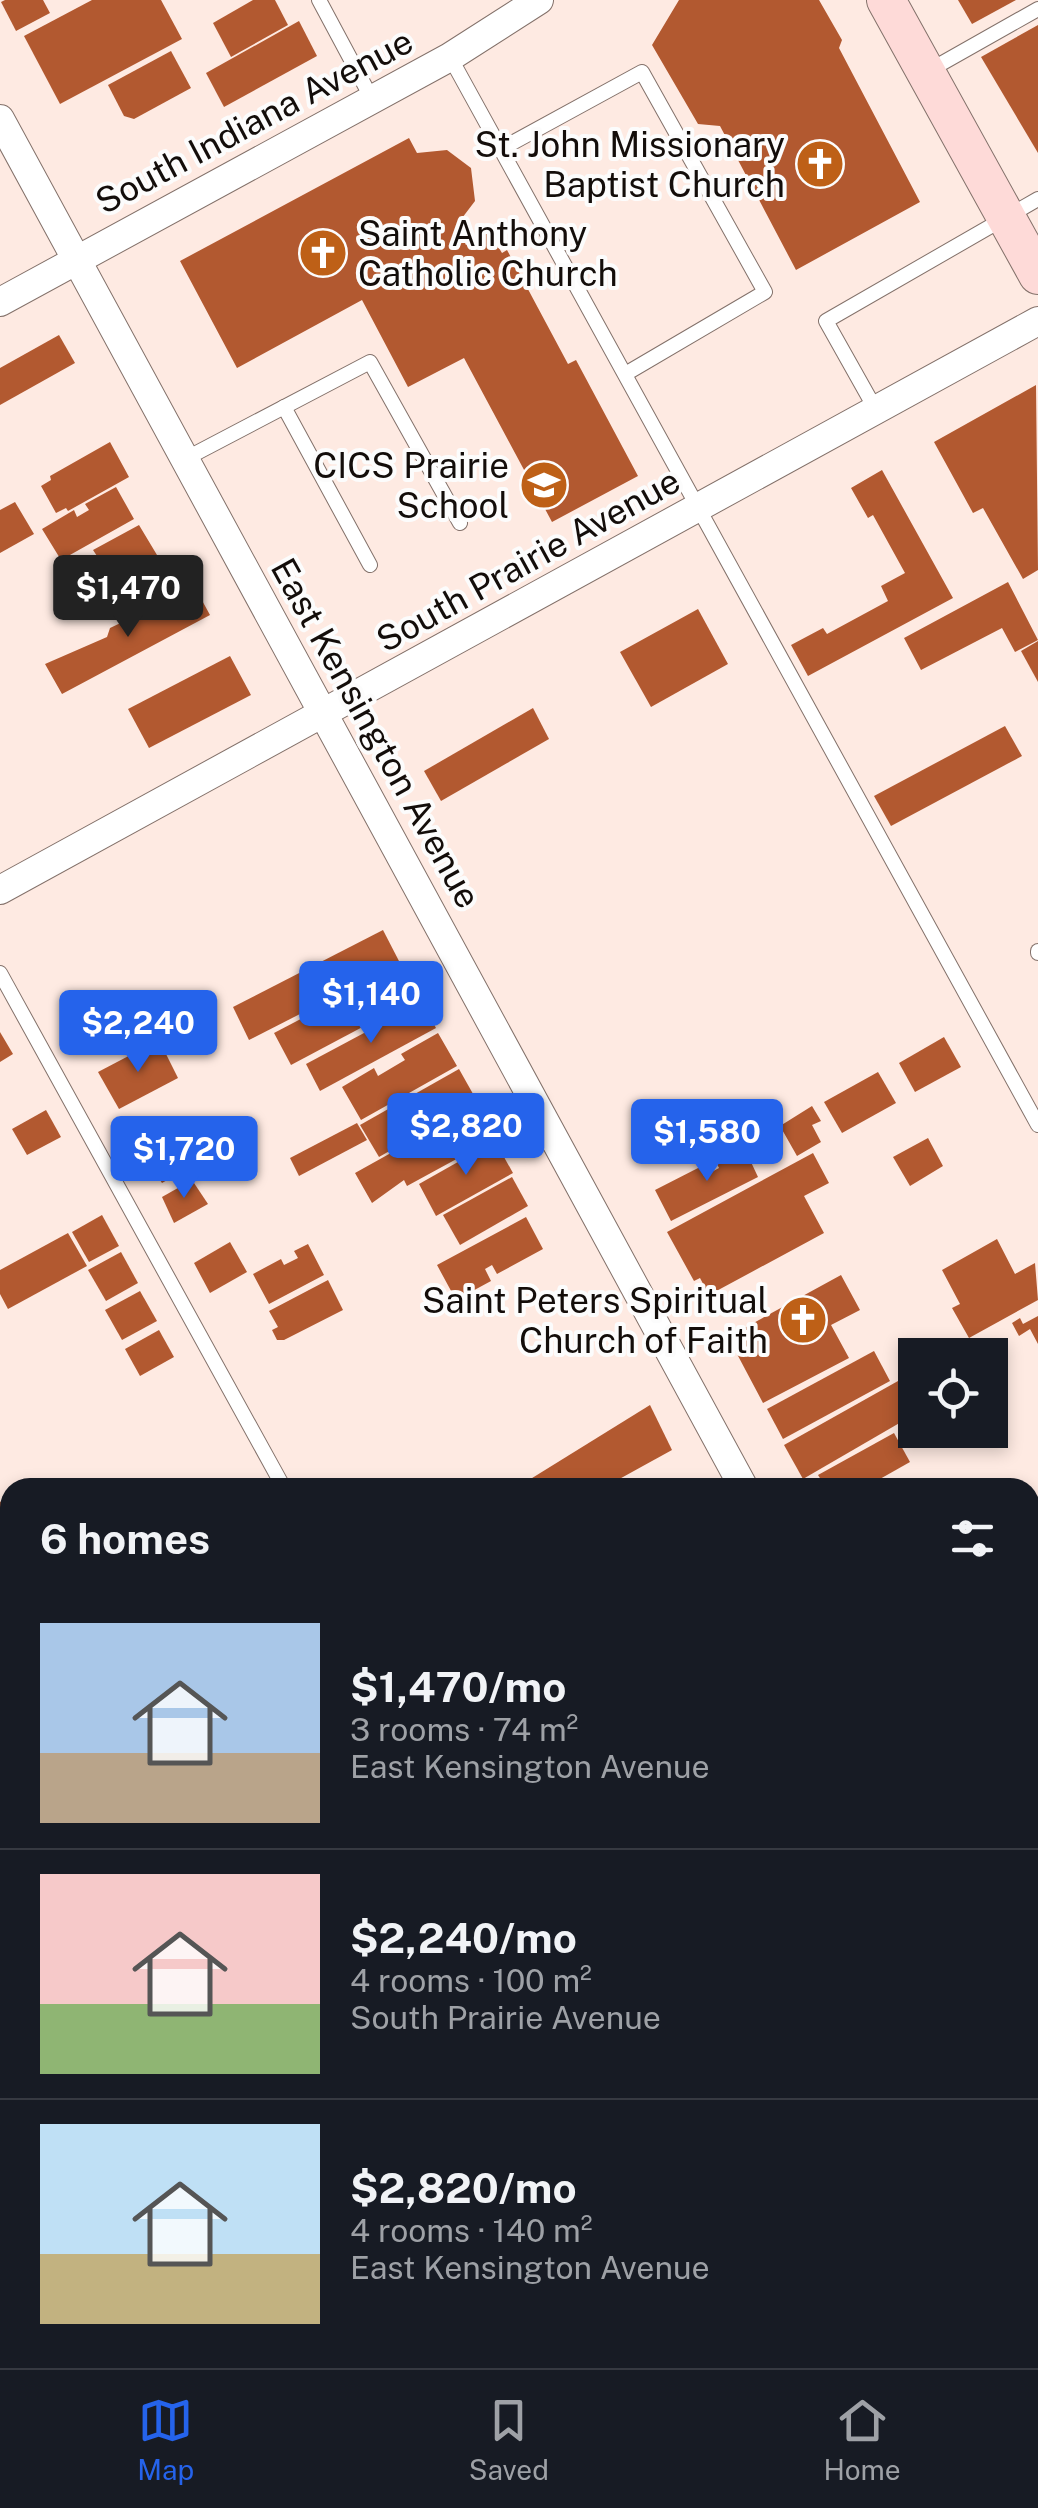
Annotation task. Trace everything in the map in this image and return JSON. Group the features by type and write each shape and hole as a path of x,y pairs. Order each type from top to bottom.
{"street":[{"name":"South Indiana Avenue","path":"0,302 450,57 539,0"},
{"path":"886,0 926,72 1022,208 1038,275"},
{"name":"East Kensington Avenue","path":"0,119 739,1478"},
{"name":"South Prairie Avenue","path":"0,890 324,716 1038,321"}],"lane":[{"path":"319,0 372,99"},
{"path":"926,72 1038,9"},
{"path":"450,57 702,507 1038,1125"},
{"path":"501,149 642,72 766,292 626,374"},
{"path":"876,410 826,321 1022,208"},
{"path":"184,459 370,362 460,524"},
{"path":"284,407 370,565"},
{"path":"0,973 278,1478"}],"building":[{"path":"43,0 50,13 16,31 1,2"},
{"path":"92,0 161,0 182,39 60,104 24,36"},
{"path":"253,0 275,0 288,25 231,57 213,23"},
{"name":"St. John Missionary Baptist Church","path":"679,0 819,0 842,40 839,48 920,202 796,270 720,126 698,124 652,45"},
{"path":"958,0 1016,0 972,24"},
{"path":"299,21 317,56 224,107 206,73"},
{"path":"1038,25 1038,153 981,57"},
{"path":"171,51 191,88 134,119 124,116 108,85"},
{"path":"409,138 417,153 447,150 471,168 475,201 456,226 466,245 489,232 502,253 507,250 568,364 576,360 638,476 552,522 464,358 408,387 362,300 237,368 180,261"},
{"path":"59,335 75,363 0,405 0,368"},
{"path":"1036,385 1038,570 1023,579 983,508 973,513 934,442"},
{"path":"110,442 129,477 68,511 66,508 56,513 41,486 51,480 50,476"},
{"path":"882,470 953,598 808,676 791,645 823,628 827,634 888,601 881,586 905,573 873,515 868,518 851,488"},
{"path":"116,487 134,519 61,560 42,529 74,510 77,517 89,510 85,504"},
{"path":"15,502 34,534 0,553 0,510"},
{"path":"139,525 160,560 112,587 106,576 91,585 82,569 99,559 93,550"},
{"path":"1008,582 1038,640 1015,652 1002,628 921,670 904,638"},
{"path":"193,584 210,615 62,694 45,664 107,637 110,628 131,618 139,619"},
{"path":"698,609 728,664 651,707 620,652"},
{"path":"1038,641 1038,682 1021,651"},
{"path":"230,656 251,695 149,748 128,709"},
{"path":"533,708 549,739 441,801 424,771"},
{"path":"1005,726 1022,756 891,826 874,796"},
{"path":"383,930 400,963 249,1040 233,1007"},
{"path":"400,967 417,998 291,1065 274,1033"},
{"path":"422,1002 436,1028 320,1091 306,1064"},
{"path":"0,1032 13,1054 0,1062"},
{"path":"438,1033 457,1066 361,1120 342,1087 374,1068 378,1076 405,1060 401,1054"},
{"path":"944,1037 961,1067 915,1092 899,1063"},
{"path":"159,1040 178,1078 119,1109 98,1072"},
{"path":"459,1069 477,1101 379,1157 360,1125"},
{"path":"878,1072 896,1103 842,1133 824,1102"},
{"path":"477,1105 495,1138 407,1186 404,1180 372,1203 355,1173"},
{"path":"812,1106 821,1121 812,1125 821,1142 797,1156 780,1126"},
{"path":"46,1110 61,1137 27,1155 12,1129"},
{"path":"357,1123 367,1140 299,1176 290,1158"},
{"path":"176,1131 195,1164 162,1183 142,1151"},
{"path":"928,1138 943,1166 910,1186 893,1157"},
{"path":"495,1141 513,1173 436,1216 419,1184"},
{"path":"743,1145 758,1177 671,1221 655,1190 700,1167 704,1176 719,1168 715,1160"},
{"path":"813,1153 829,1183 804,1196 824,1233 709,1295 700,1278 694,1281 667,1232"},
{"path":"512,1177 528,1206 460,1245 443,1215"},
{"path":"192,1180 208,1204 174,1223 162,1197"},
{"path":"102,1215 119,1246 89,1262 72,1232"},
{"path":"526,1217 543,1249 497,1274 492,1265 485,1269 491,1281 456,1300 437,1265"},
{"path":"68,1233 87,1266 8,1309 0,1294 0,1270"},
{"path":"997,1239 1015,1274 1035,1263 1038,1300 969,1338 952,1308 960,1304 942,1270"},
{"path":"230,1242 247,1272 210,1293 194,1263"},
{"path":"308,1244 324,1275 269,1304 253,1274 281,1259 284,1265 298,1258 294,1251"},
{"path":"121,1252 138,1283 106,1301 88,1270"},
{"path":"841,1275 860,1310 831,1325 849,1358 763,1403 728,1337"},
{"path":"328,1280 343,1310 277,1340 272,1330 278,1327 269,1311"},
{"path":"140,1291 157,1321 122,1340 105,1310"},
{"path":"1038,1316 1038,1344 1030,1329 1019,1336 1012,1323 1020,1318 1023,1324"},
{"path":"159,1330 174,1357 140,1376 125,1349"},
{"path":"874,1351 890,1381 783,1439 767,1409"},
{"path":"898,1381 898,1424 802,1478 784,1445"},
{"path":"650,1405 672,1450 621,1478 532,1478"},
{"path":"894,1433 898,1448 902,1448 910,1462 882,1478 818,1475"}],"place":[{"name":"St. John Missionary Baptist Church","path":"820,164"},
{"name":"Saint Anthony Catholic Church","path":"323,253"},
{"name":"CICS Prairie School","path":"544,485"},
{"name":"Saint Peters Spiritual Church of Faith","path":"803,1320"}]}
